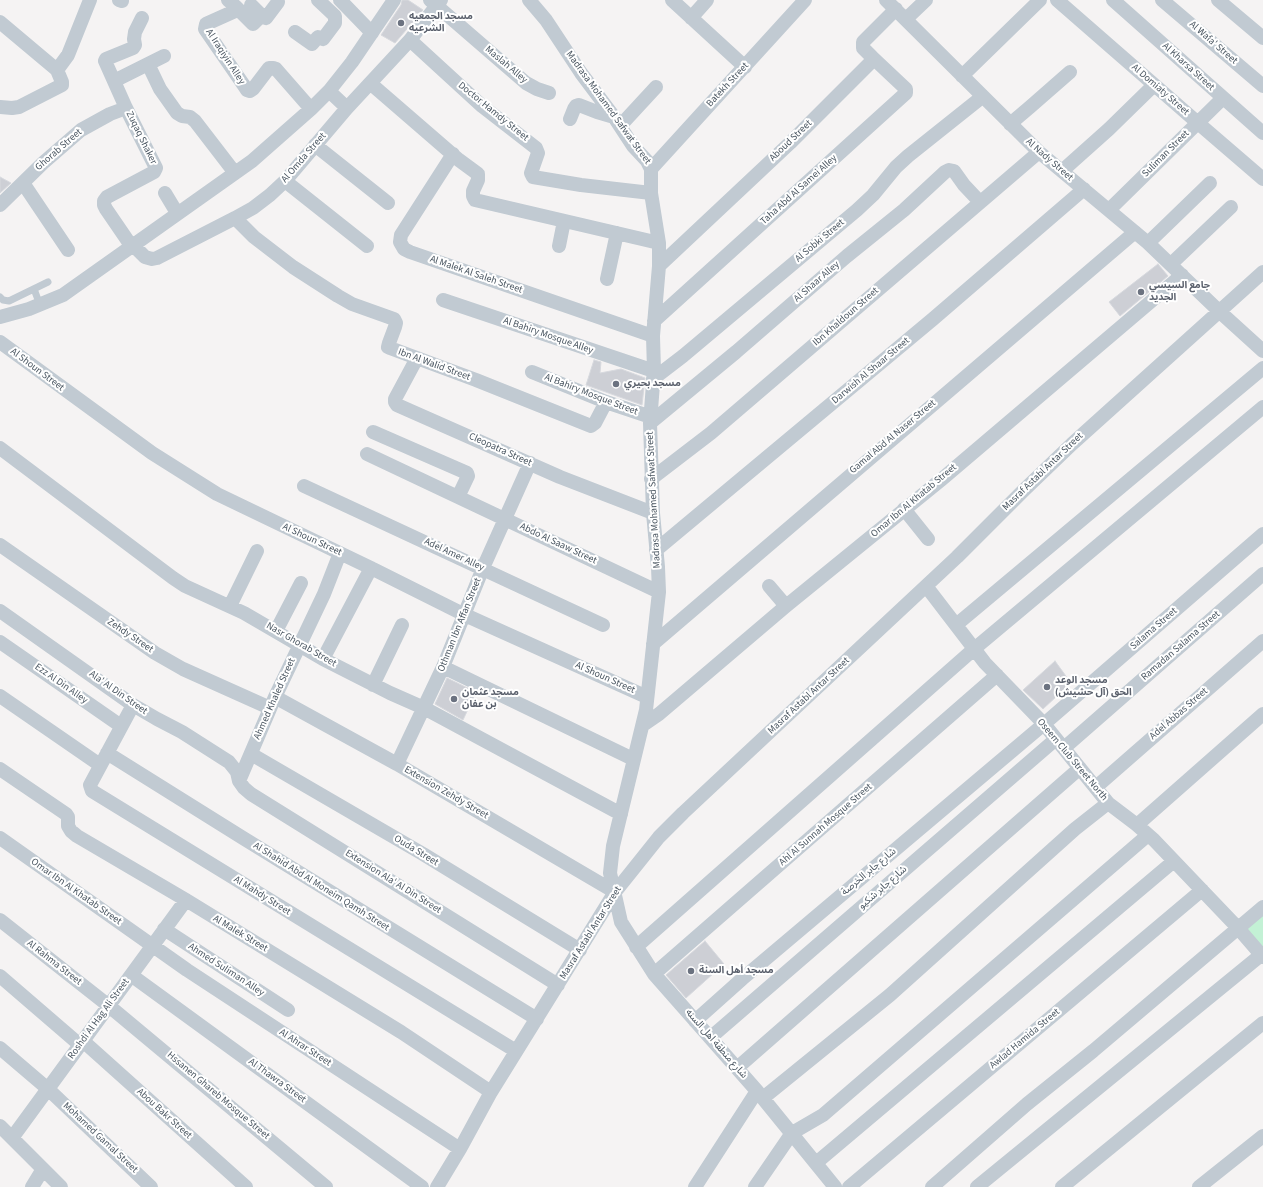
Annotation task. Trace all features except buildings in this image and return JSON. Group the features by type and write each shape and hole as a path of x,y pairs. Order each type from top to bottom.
{"street":[{"path":"57,70 68,55 90,0"},
{"path":"318,0 338,5 372,33"},
{"path":"0,317 40,305 63,295 252,161 311,109 329,90 372,33 394,0"},
{"name":"Madrasa Mohamed Safwat Street","path":"529,0 546,20 581,73 634,146 647,161 651,169 651,193 659,243 659,266 653,336 653,375 650,420 651,479 659,592 643,725 633,759 613,846 610,873 615,892"},
{"path":"672,0 745,67"},
{"path":"691,18 707,0"},
{"name":"Batekh Street","path":"651,169 805,0"},
{"path":"906,19 926,0"},
{"path":"962,76 1040,0"},
{"name":"Al Domiaty Street","path":"1057,0 1263,179"},
{"name":"Al Kharsa Street","path":"1113,0 1263,133"},
{"name":"Al Wafa' Street","path":"1162,0 1263,86"},
{"path":"1218,0 1263,38"},
{"path":"251,5 266,18 278,2"},
{"name":"Al Omda Street","path":"133,246 145,257 152,259 157,258 253,208 285,181 347,108 410,40 436,2"},
{"name":"Maslah Alley","path":"436,2 526,83 548,93"},
{"path":"232,3 253,24 260,16 262,16"},
{"name":"Al Iraqiyin Alley","path":"232,3 235,11 206,24 205,29 247,90 250,91 253,89 269,68 276,69 311,109"},
{"path":"295,32 312,44 318,36 323,39 335,23 338,5"},
{"path":"872,57 863,48 863,42 891,5"},
{"name":"Al Nady Street","path":"891,5 1038,152 1148,243 1263,351"},
{"name":"Zuqaq Shaker","path":"133,246 104,205 104,201 106,197 154,172 156,168 126,108 105,59 133,48 135,45 135,32 142,18"},
{"path":"0,22 57,70 62,82 62,85 19,107 0,107"},
{"name":"Doctor Hamdy Street","path":"410,40 482,106 536,148 538,153 531,173 533,177 581,185 651,193"},
{"path":"114,81 164,56"},
{"name":"Aboud Street","path":"659,266 790,143 870,63 872,57"},
{"name":"Taha Abd Al Samei Alley","path":"654,321 906,93 906,89 872,57"},
{"path":"148,64 160,89 177,113 182,116 190,117 195,121 235,173"},
{"path":"1010,124 1041,99 1070,72"},
{"path":"370,83 478,174 478,180 473,191 475,200 659,243"},
{"path":"1062,171 1109,129 1154,85"},
{"path":"570,119 576,106 580,105 617,121 656,87"},
{"path":"329,90 347,108"},
{"name":"Al Sobki Street","path":"653,375 683,356 857,210 873,195 896,167 908,156 982,97"},
{"name":"Suliman Street","path":"1109,210 1223,98"},
{"name":"Ghorab Street","path":"0,205 48,158 81,130 105,116 126,108"},
{"path":"315,145 388,203"},
{"name":"Ibn Khaldoun Street","path":"651,479 711,433 1038,152"},
{"name":"Al Malek Al Saleh Street","path":"453,154 401,235 400,242 404,249 653,336"},
{"name":"Al Shaar Alley","path":"650,420 904,210 945,172 949,170 954,171 964,185 980,202"},
{"path":"285,181 367,246"},
{"path":"23,183 68,250"},
{"path":"1148,243 1210,183"},
{"name":"Darwish Al Shaar Street","path":"656,550 934,319 1084,189"},
{"path":"165,193 177,213"},
{"path":"1171,264 1231,207"},
{"name":"Ibn Al Walid Street","path":"235,218 254,237 288,264 338,296 352,304 394,319 396,323 388,347 591,426 595,423 606,402"},
{"path":"559,246 564,221"},
{"name":"Gamal Abd Al Naser Street","path":"653,644 1135,232"},
{"path":"607,279 617,233"},
{"name":"Masraf Astabl Antar Street","path":"437,1187 460,1149 491,1092 615,892 659,837 682,813 957,557 1067,449 1263,272"},
{"name":"Omar Ibn Al Khatab Street","path":"643,725 665,709 786,606 1053,386 1182,275"},
{"name":"Al Bahiry Mosque Alley","path":"443,300 653,375"},
{"name":"Al Shoun Street","path":"0,342 157,456 190,478 240,506 371,568 464,616 647,697"},
{"name":"Cleopatra Street","path":"418,358 395,399 394,402 397,405 591,490 653,513"},
{"path":"956,625 1263,368"},
{"name":"Al Bahiry Mosque Street","path":"532,372 650,420"},
{"path":"636,947 974,649 1263,407"},
{"path":"374,432 467,473 468,476 458,497"},
{"name":"Nasr Ghorab Street","path":"0,448 173,578 198,592 230,606 323,659 373,685 424,708 620,814"},
{"name":"Abdo Al Saaw Street","path":"367,454 659,592"},
{"name":"Othman Ibn Affan Street","path":"397,764 443,667 483,568 530,463"},
{"name":"Adel Amer Alley","path":"304,486 603,625"},
{"path":"904,510 928,539"},
{"name":"Salama Street","path":"1044,724 1263,534"},
{"name":"Zehdy Street","path":"0,545 155,653 183,669 272,703"},
{"path":"230,606 257,551"},
{"name":"Ahmed Khaled Street","path":"238,776 251,754 272,703 324,594 340,553"},
{"path":"323,659 371,568"},
{"name":"Ramadan Salama Street","path":"1060,744 1263,574"},
{"path":"276,631 301,583"},
{"path":"769,586 786,606"},
{"name":"Oseem Club Street North","path":"926,586 974,649 1044,724 1108,802 1148,835 1238,928 1262,956"},
{"name":"Ala' Al Din Street","path":"0,611 133,705 157,720 182,732 229,762 238,776"},
{"path":"373,685 402,625"},
{"name":"Adel Abbas Street","path":"1096,787 1263,641"},
{"name":"Ezz Al Din Alley","path":"0,642 121,726"},
{"path":"443,667 633,759"},
{"name":"Ahl Al Sunnah Mosque Street","path":"654,974 997,675"},
{"name":"Al Shahid Abd Al Moneim Qamh Street","path":"0,696 104,759 256,846 537,1019"},
{"name":"Extension Zehdy Street","path":"272,703 397,764 615,892"},
{"name":"Al Mahdy Street","path":"133,705 90,785 92,791 516,1051"},
{"path":"1137,825 1263,714"},
{"name":"شارع جابر الخرصة","path":"695,1021 742,979 1044,724"},
{"name":"شارع جابر شكيو","path":"710,1038 1060,744"},
{"name":"Ouda Street","path":"251,754 423,854 580,950"},
{"name":"Al Malek Street","path":"0,768 66,814 68,817 68,826 77,836 186,900 401,1032 491,1092"},
{"path":"737,1068 1080,768"},
{"name":"Extension Ala' Al Din Street","path":"238,776 244,788 251,794 558,985"},
{"path":"695,1187 760,1095 890,995 1075,829 1108,802"},
{"path":"755,1187 792,1133 823,1115 1148,835"},
{"name":"Omar Ibn Al Khatab Street","path":"0,838 152,946"},
{"path":"816,1163 1174,861"},
{"name":"Awlad Hamida Street","path":"849,1187 1202,890"},
{"name":"شارع منطقة اهل السنه","path":"615,892 620,922 654,974 760,1095 835,1187"},
{"name":"Roshdi Al Hag Ali Street","path":"12,1138 186,900"},
{"path":"932,1187 1027,1104 1093,1051 1263,907"},
{"name":"Al Rahma Street","path":"0,920 109,1006"},
{"name":"Ahmed Suliman Alley","path":"164,929 288,1010"},
{"name":"Al Ahrar Street","path":"152,946 257,1018 460,1149"},
{"path":"977,1187 1262,956"},
{"name":"Al Thawra Street","path":"131,975 422,1187"},
{"name":"Abou Bakr Street","path":"1,978 81,1043 246,1187"},
{"name":"Hssanen Ghareb Mosque Street","path":"109,1006 326,1187"},
{"path":"1062,1187 1263,1023"},
{"name":"Mohamed Gamal Street","path":"0,1048 48,1089 151,1187"},
{"path":"0,1128 61,1187"},
{"path":"1199,1187 1263,1136"},
{"path":"32,1187 43,1169"}],"lane":[{"path":"0,297 3,300 9,301 48,282"},
{"path":"34,289 40,305"}],"green space":[{"path":"1263,913 1263,954 1242,931"}],"place":[{"name":"مسجد الجمعيه الشرعيه","path":"401,23"},
{"name":"جامع السيسي الجديد","path":"1141,292"},
{"name":"مسجد بحيري","path":"616,384"},
{"name":"مسجد الوعد الحق (آل حشيش)","path":"1047,687"},
{"name":"مسجد عثمان بن عفان","path":"454,699"},
{"name":"مسجد أهل السنة","path":"691,971"}]}
